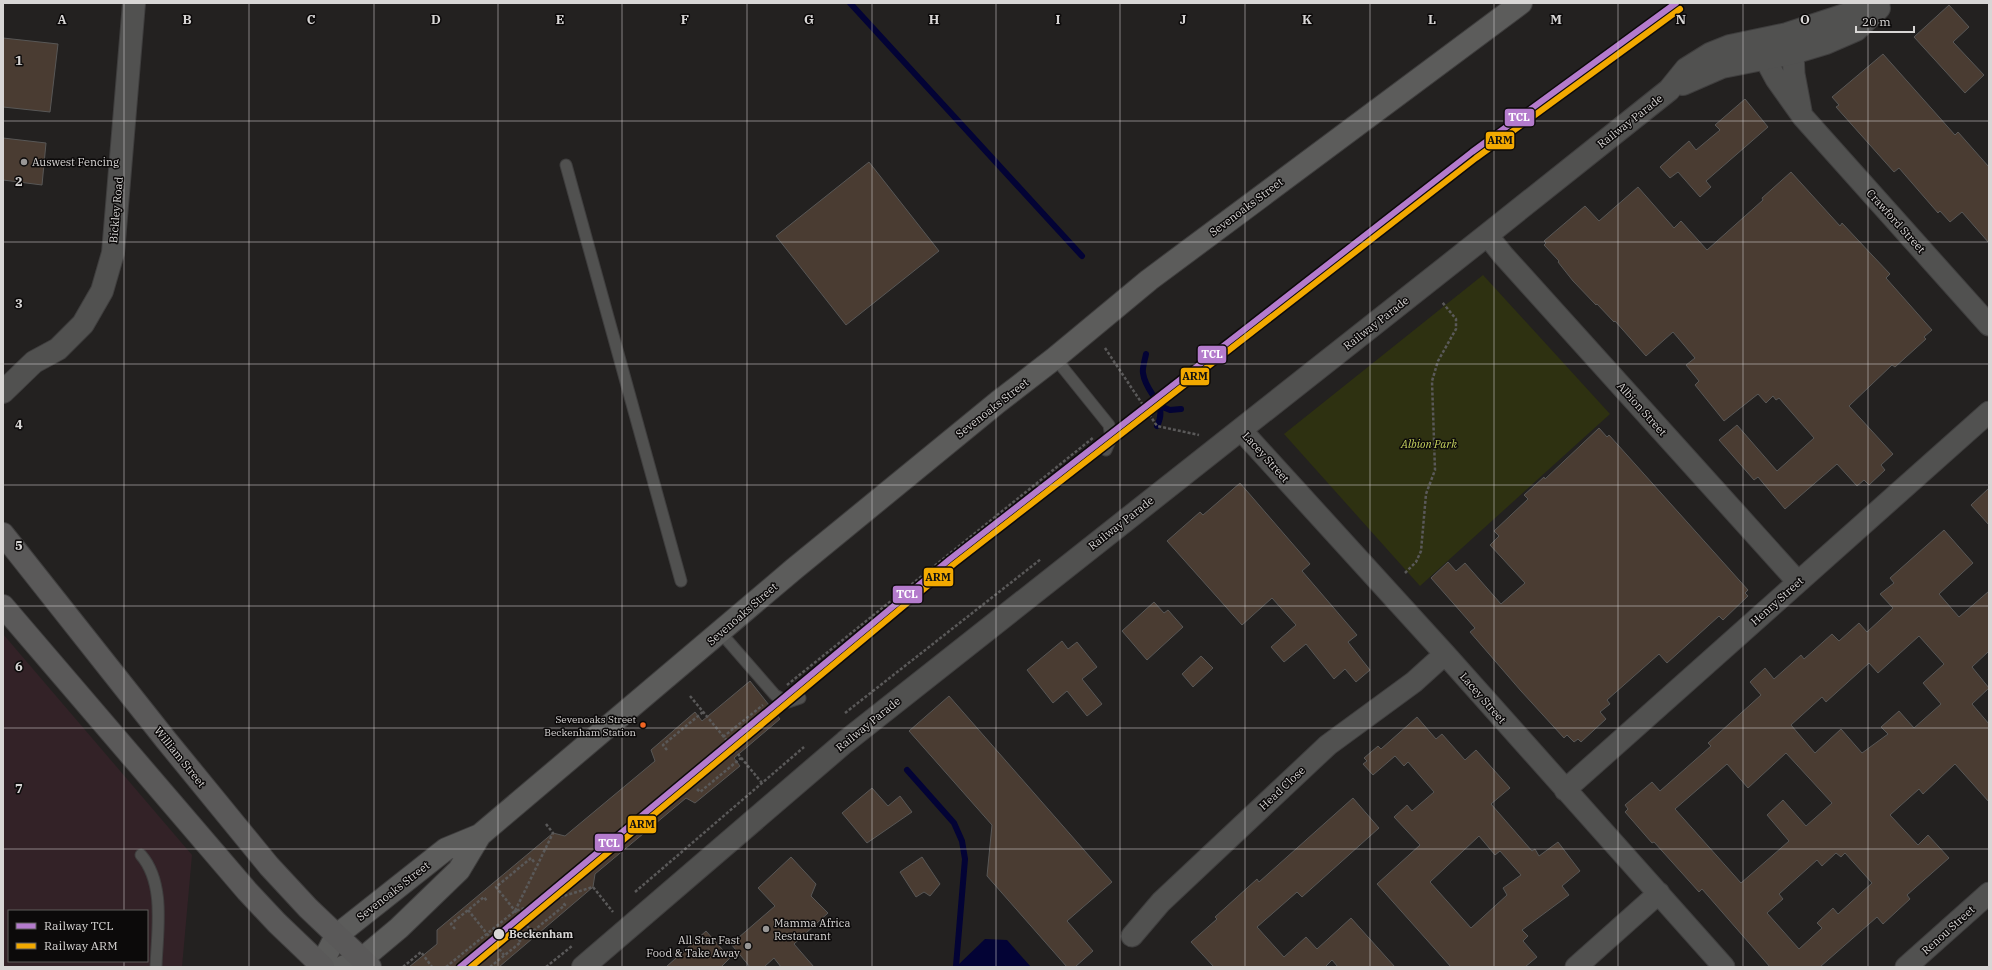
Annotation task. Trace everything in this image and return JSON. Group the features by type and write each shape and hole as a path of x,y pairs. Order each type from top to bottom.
{"main road":[{"name":"Sevenoaks Street","path":"322,966 336,936 446,849 480,835 813,554 1149,280 1521,3"},
{"name":"William Street","path":"3,534 166,740 269,866 336,936 358,964"},
{"path":"3,606 247,891 277,923 322,966"},
{"name":"Sevenoaks Street","path":"358,964 399,928 459,870 480,835"}],"street":[{"name":"Bickley Road","path":"3,392 34,362 58,349 83,324 102,292 113,253 134,3"},
{"name":"Railway Parade","path":"583,967 845,742 1669,90 1760,49 1790,43 1826,43 1856,30 1881,6"},
{"path":"1790,43 1802,117"},
{"name":"Crawford Street","path":"1760,49 1802,117 1989,325"},
{"name":"Albion Street","path":"1487,235 1503,255 1798,582"},
{"name":"Bickley Road","path":"3,368 34,362"},
{"name":"Henry Street","path":"1565,790 1989,412"},
{"name":"Lacey Street","path":"1241,430 1445,654 1724,967"},
{"name":"Head Close","path":"1132,936 1161,902 1328,745 1414,682 1445,654"},
{"path":"1576,967 1659,893"},
{"name":"Renou Street","path":"1906,967 1989,893"}],"lane":[{"path":"566,165 681,581"},
{"path":"1055,358 1108,425 1111,438 1106,450"},
{"path":"721,632 775,695 788,702 800,698"},
{"path":"141,855 147,863 154,880 157,897 152,929 156,967"}],"path":[{"path":"1405,573 1416,562 1421,551 1426,494 1435,470 1432,381 1438,362 1456,329 1456,319 1442,302"},
{"path":"1105,348 1157,426 1199,435"},
{"path":"724,737 1108,425"},
{"path":"690,696 762,783"},
{"path":"667,750 663,745 703,712"},
{"path":"697,789 700,792 741,758"},
{"path":"515,911 553,833 546,824"},
{"path":"534,862 531,858 496,888 532,932 564,905 562,902"},
{"path":"446,967 515,911 593,886 613,912"},
{"path":"455,929 451,924 484,897 487,901"},
{"path":"468,910 504,955"},
{"path":"490,967 520,942 518,939"},
{"path":"403,967 421,952 432,967"}],"shaded area":[{"path":"3,634 192,855 182,967 3,967"},
{"path":"985,939 1007,940 1031,967 956,967"}],"green space":[{"name":"Albion Park","path":"1483,275 1610,414 1420,586 1284,434"}],"building":[{"path":"1949,5 1969,27 1953,42 1984,75 1965,93 1914,37"},
{"path":"3,38 58,44 50,112 3,107"},
{"path":"1883,54 1955,135 1958,132 1989,167 1989,243 1962,212 1950,222 1940,211 1938,213 1899,168 1894,172 1836,107 1839,105 1832,97"},
{"path":"1745,99 1768,127 1706,181 1711,187 1700,197 1678,172 1670,178 1660,167 1689,141 1696,150 1720,130 1715,125"},
{"name":"Auswest Fencing","path":"3,138 46,143 42,185 3,180"},
{"path":"869,162 939,251 846,325 776,236"},
{"path":"1791,172 1840,226 1842,223 1890,274 1886,278 1932,330 1924,337 1926,339 1895,367 1892,365 1849,406 1893,454 1881,465 1885,470 1869,485 1864,480 1857,486 1837,464 1785,509 1758,477 1754,480 1719,440 1737,425 1777,471 1814,438 1779,398 1776,400 1773,396 1766,403 1758,394 1724,421 1695,385 1699,381 1686,365 1695,358 1673,332 1646,356 1615,321 1614,322 1597,304 1596,305 1573,281 1558,262 1559,261 1544,245 1546,243 1544,241 1585,206 1599,221 1638,187 1674,228 1681,221 1707,250 1763,200 1762,198"},
{"path":"1599,428 1607,437 1609,435 1748,590 1745,593 1748,596 1723,620 1719,616 1667,663 1659,654 1607,700 1610,704 1600,712 1606,719 1581,742 1578,739 1574,742 1567,735 1564,738 1521,691 1470,632 1475,628 1431,578 1448,562 1456,571 1465,563 1501,604 1525,583 1490,545 1499,536 1494,531 1528,499 1524,495 1544,477 1545,479"},
{"path":"1240,483 1310,564 1302,571 1357,635 1348,642 1370,670 1356,682 1345,669 1334,679 1306,644 1284,662 1271,647 1296,625 1272,598 1242,625 1167,541 1200,512 1203,515"},
{"path":"1989,488 1989,525 1971,505"},
{"path":"1944,530 1973,563 1939,594 1959,617 1989,591 1989,651 1972,667 1989,688 1972,704 1989,724 1989,802 1955,764 1923,794 1919,789 1890,815 1918,845 1928,835 1949,858 1907,895 1910,899 1883,924 1877,917 1820,967 1770,967 1702,889 1699,892 1654,842 1652,843 1625,812 1628,809 1625,805 1652,782 1660,791 1711,746 1708,743 1761,695 1750,682 1765,668 1774,679 1801,655 1804,659 1832,634 1839,641 1859,623 1867,632 1893,608 1880,594 1894,583 1890,578","holes":["1919,636 1944,664 1923,683 1941,704 1914,728 1899,711 1881,727 1888,734 1862,753 1841,729 1815,753 1791,725 1822,697 1826,702 1869,663 1878,673","1786,753 1832,803 1806,826 1783,800 1767,815 1789,841 1741,883 1675,809 1727,764 1748,788","1836,853 1841,857 1845,853 1872,883 1838,914 1833,908 1817,923 1822,928 1799,949 1767,913 1783,899 1779,894 1817,860 1822,866"]},
{"path":"1154,602 1164,613 1168,610 1183,627 1147,660 1122,631"},
{"path":"1062,641 1068,649 1077,642 1097,667 1082,679 1102,704 1087,716 1067,691 1053,703 1027,670"},
{"path":"1201,656 1213,668 1193,687 1182,674"},
{"path":"750,681 780,719 734,758 740,766 695,803 686,798 595,874 593,887 499,967 409,967 437,944 437,930 553,833 565,836 655,761 651,750 695,712 702,721"},
{"path":"949,696 1112,882 1067,921 1093,951 1075,967 1067,967 987,876 992,825 909,731"},
{"path":"1417,717 1436,739 1442,734 1465,760 1476,750 1510,788 1491,804 1532,851 1535,849 1539,856 1558,842 1580,871 1562,886 1569,895 1522,930 1528,936 1523,941 1537,957 1525,967 1451,967 1377,884 1420,845 1394,817 1407,805 1412,811 1434,792 1408,762 1404,766 1395,756 1373,775 1363,764 1367,761 1364,758 1378,746 1381,749","holes":["1479,836 1495,855 1500,851 1521,875 1503,888 1507,895 1471,928 1430,882"]},
{"path":"872,788 888,806 900,796 912,812 867,843 842,813"},
{"path":"1353,798 1379,828 1302,897 1297,892 1257,927 1284,957 1306,937 1317,949 1351,918 1395,967 1338,967 1332,960 1325,967 1214,967 1191,942 1217,919 1215,917 1257,879 1259,882"},
{"path":"791,857 816,884 811,896 828,913 794,944 814,967 781,967 774,958 764,967 750,967 731,944 775,906 758,888"},
{"path":"922,857 940,884 930,896 924,892 916,897 900,872"},
{"path":"706,931 730,958 721,967 666,967"}],"waterway":[{"path":"850,3 1082,256"},
{"path":"1146,354 1143,373 1148,388 1159,405 1160,418 1157,426"},
{"path":"1160,406 1170,410 1181,409"},
{"path":"907,770 954,823 962,841 965,859 956,966"}],"rail line":[{"name":"TCL","path":"460,967 950,559 1472,152 1676,3"},
{"name":"ARM","path":"471,967 954,564 1476,158 1680,9"}],"place":[{"name":"Auswest Fencing","path":"24,162"},
{"name":"Sevenoaks Street Beckenham Station","path":"643,725"},
{"name":"Mamma Africa Restaurant","path":"766,929"},
{"name":"Beckenham","path":"499,934"},
{"name":"All Star Fast Food & Take Away","path":"748,946"}]}
